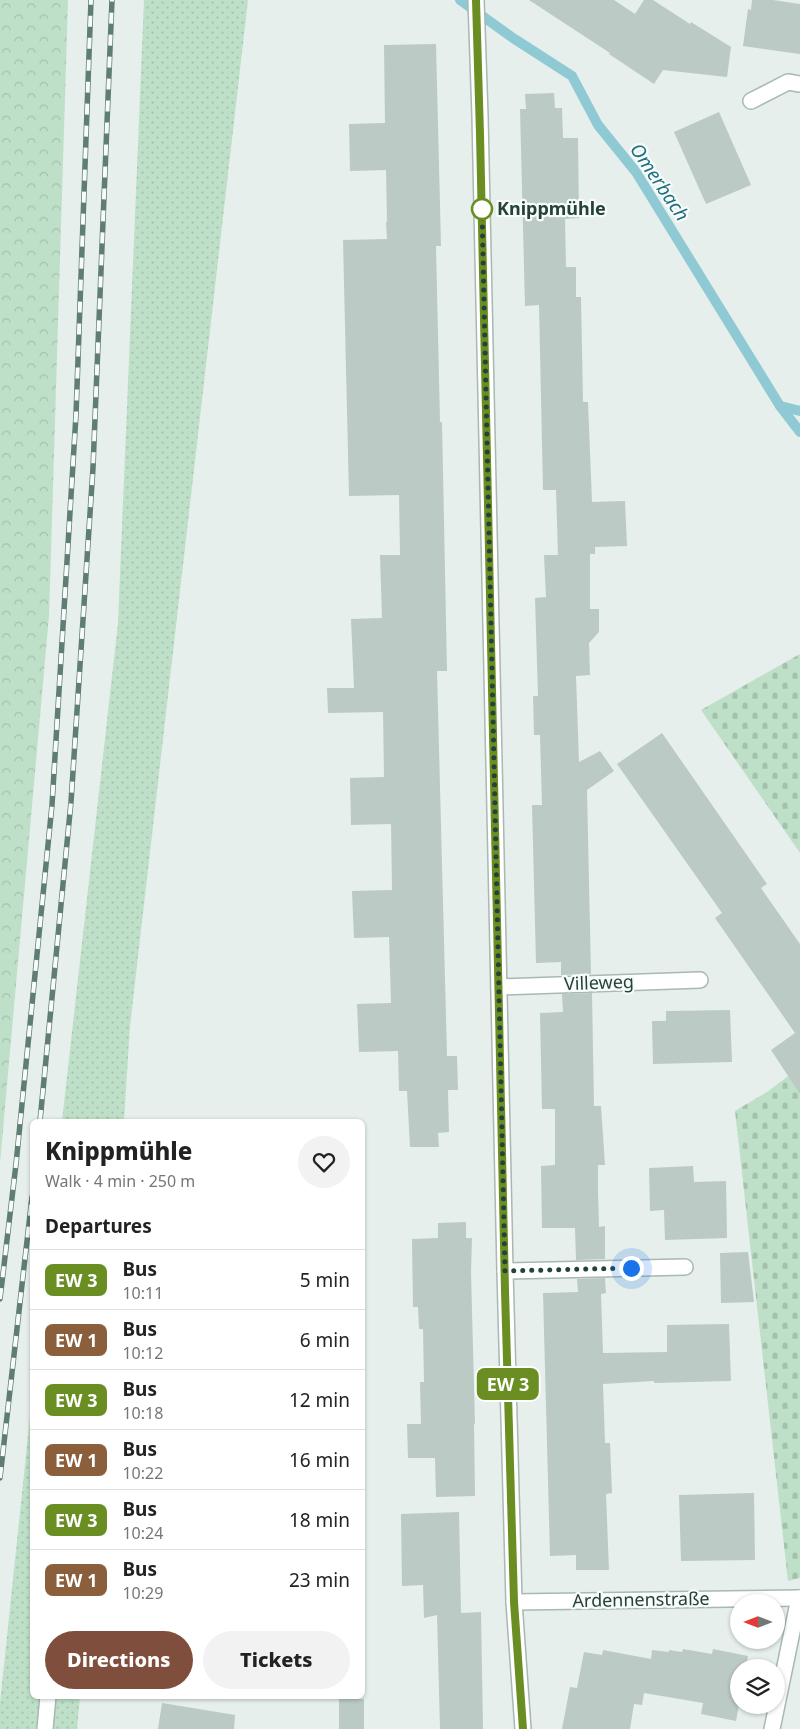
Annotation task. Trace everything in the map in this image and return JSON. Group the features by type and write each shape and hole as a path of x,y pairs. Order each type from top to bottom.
{"street":[{"path":"476,0 505,1271 514,1602 523,1729"},
{"path":"751,101 788,82 800,84"},
{"name":"Villeweg","path":"499,987 700,980"},
{"path":"505,1271 685,1267"},
{"name":"Ardennenstraße","path":"514,1602 800,1598 772,1729"},
{"path":"45,1729 48,1699"}],"green space":[{"path":"0,0 68,0 49,616 0,1163"},
{"path":"144,0 248,0 130,1026 124,1119 62,1119 118,623"},
{"path":"800,654 800,853 701,710"},
{"path":"800,1067 800,1578 788,1581 735,1111 767,1092"},
{"path":"30,1417 30,1699 80,1699 77,1729 0,1729 0,1703"}],"building":[{"path":"529,0 614,0 635,14 644,0 653,0 731,47 727,77 663,70 654,84"},
{"path":"752,0 773,0 800,4 800,54 743,46 748,9 751,10"},
{"path":"436,44 441,246 436,246 447,671 437,671 447,1056 457,1056 458,1090 448,1090 449,1132 438,1133 439,1147 410,1147 407,1091 399,1091 398,1051 359,1052 357,1004 391,1003 389,937 354,938 352,891 392,890 391,824 351,825 350,778 384,777 383,712 328,713 327,688 354,688 351,619 382,618 380,555 400,555 399,495 349,496 343,240 387,239 387,222 386,170 350,171 349,124 385,123 384,45"},
{"path":"554,93 555,108 562,108 563,138 578,138 579,218 565,219 566,267 576,267 576,297 581,297 583,402 588,402 592,502 625,501 627,546 595,547 595,554 590,554 590,609 599,609 599,632 589,643 590,675 576,676 579,762 600,751 614,771 587,790 591,974 561,975 561,962 536,963 532,805 542,805 540,735 534,735 533,696 538,696 535,598 546,597 544,555 558,555 556,490 543,490 539,305 525,306 520,109 526,109 525,94"},
{"path":"719,112 751,185 706,204 674,132"},
{"path":"662,733 767,884 761,888 800,944 800,1094 771,1050 795,1033 715,918 722,913 617,764"},
{"path":"592,993 594,1106 601,1106 605,1165 598,1165 598,1192 599,1227 605,1226 605,1259 576,1260 575,1228 542,1228 541,1166 555,1165 555,1109 542,1109 540,1013 563,1012 562,994"},
{"path":"730,1010 732,1062 653,1064 652,1021 666,1021 666,1011"},
{"path":"693,1166 694,1182 726,1181 727,1238 665,1240 664,1210 650,1211 649,1168"},
{"path":"466,1222 466,1238 472,1238 475,1496 436,1497 435,1458 408,1458 407,1424 421,1424 420,1382 424,1382 423,1329 419,1329 418,1307 413,1307 412,1239 438,1238 438,1223"},
{"path":"748,1252 754,1302 721,1303 720,1253"},
{"path":"605,1278 606,1293 601,1294 603,1353 667,1352 667,1325 729,1324 731,1381 654,1383 654,1381 603,1384 605,1443 610,1443 612,1493 606,1494 609,1570 576,1570 576,1555 550,1556 543,1293 578,1292 577,1279"},
{"path":"754,1493 755,1560 681,1561 679,1495"},
{"path":"459,1512 461,1613 481,1612 483,1729 440,1729 437,1615 424,1618 423,1585 402,1586 401,1514"},
{"path":"683,1649 712,1654 713,1649 748,1656 748,1659 730,1659 730,1714 737,1714 736,1721 701,1714 703,1703 644,1693 642,1705 634,1704 630,1729 562,1729 570,1687 577,1688 584,1652 602,1655 603,1650 651,1659 652,1650 682,1652"},
{"path":"339,1699 364,1699 364,1729 339,1729"},
{"path":"162,1703 235,1715 234,1729 158,1729"}],"waterway":[{"name":"Omerbach","path":"460,0 513,38 572,76 598,125 636,172 780,406 800,411"},
{"path":"780,406 800,432"}],"railway":[{"path":"0,1299 16,1164 52,805 76,415 91,0"},
{"path":"40,1119 71,802 93,468 112,0"},
{"path":"0,1478 30,1215"}],"bus line":[{"path":"476,0 505,1271 514,1602 523,1729"}],"place":[{"name":"Knippmühle","path":"482,209"}],"route":[{"path":"482,209 505,1271 631,1268"}]}
